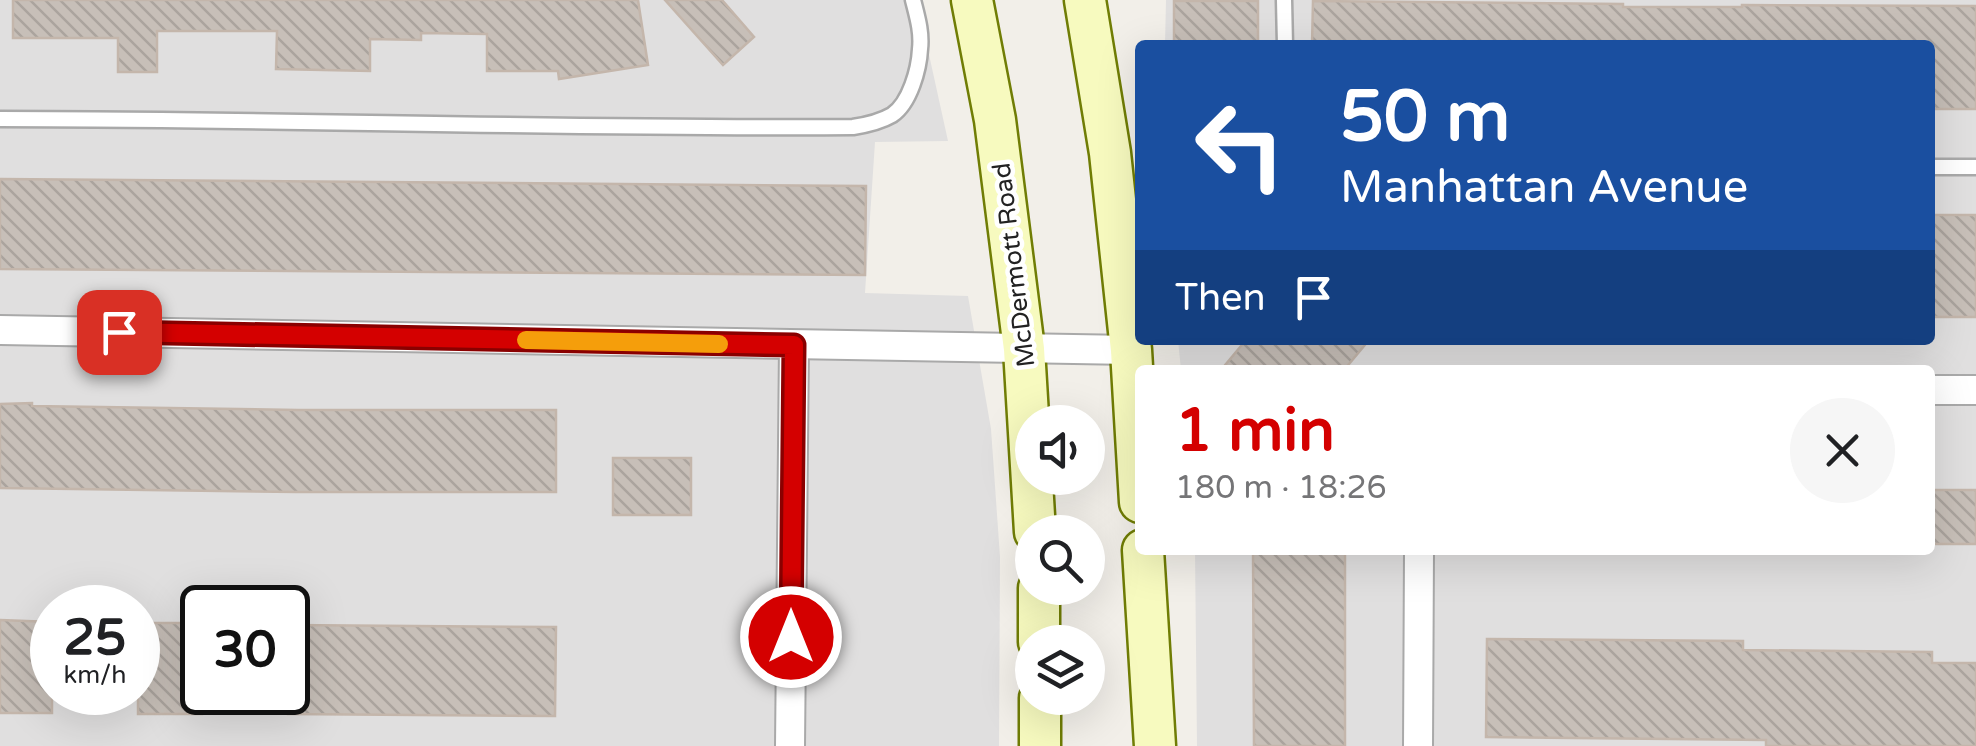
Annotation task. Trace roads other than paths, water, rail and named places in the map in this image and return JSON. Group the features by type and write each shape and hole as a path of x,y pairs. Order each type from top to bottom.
{"main road":[{"name":"McDermott Road","path":"972,0 995,120 1024,349 1034,515"},
{"path":"1085,0 1110,153 1135,418"},
{"path":"1143,555 1155,746"},
{"path":"1040,715 1040,746"}],"street":[{"path":"0,330 1131,350"},
{"path":"790,746 794,345"},
{"path":"1935,390 1976,390"},
{"path":"1418,746 1419,555"}],"lane":[{"path":"0,119 853,127 895,114 904,101 920,50 913,0"},
{"path":"1284,0 1285,40"},
{"path":"1935,167 1976,167"}]}
